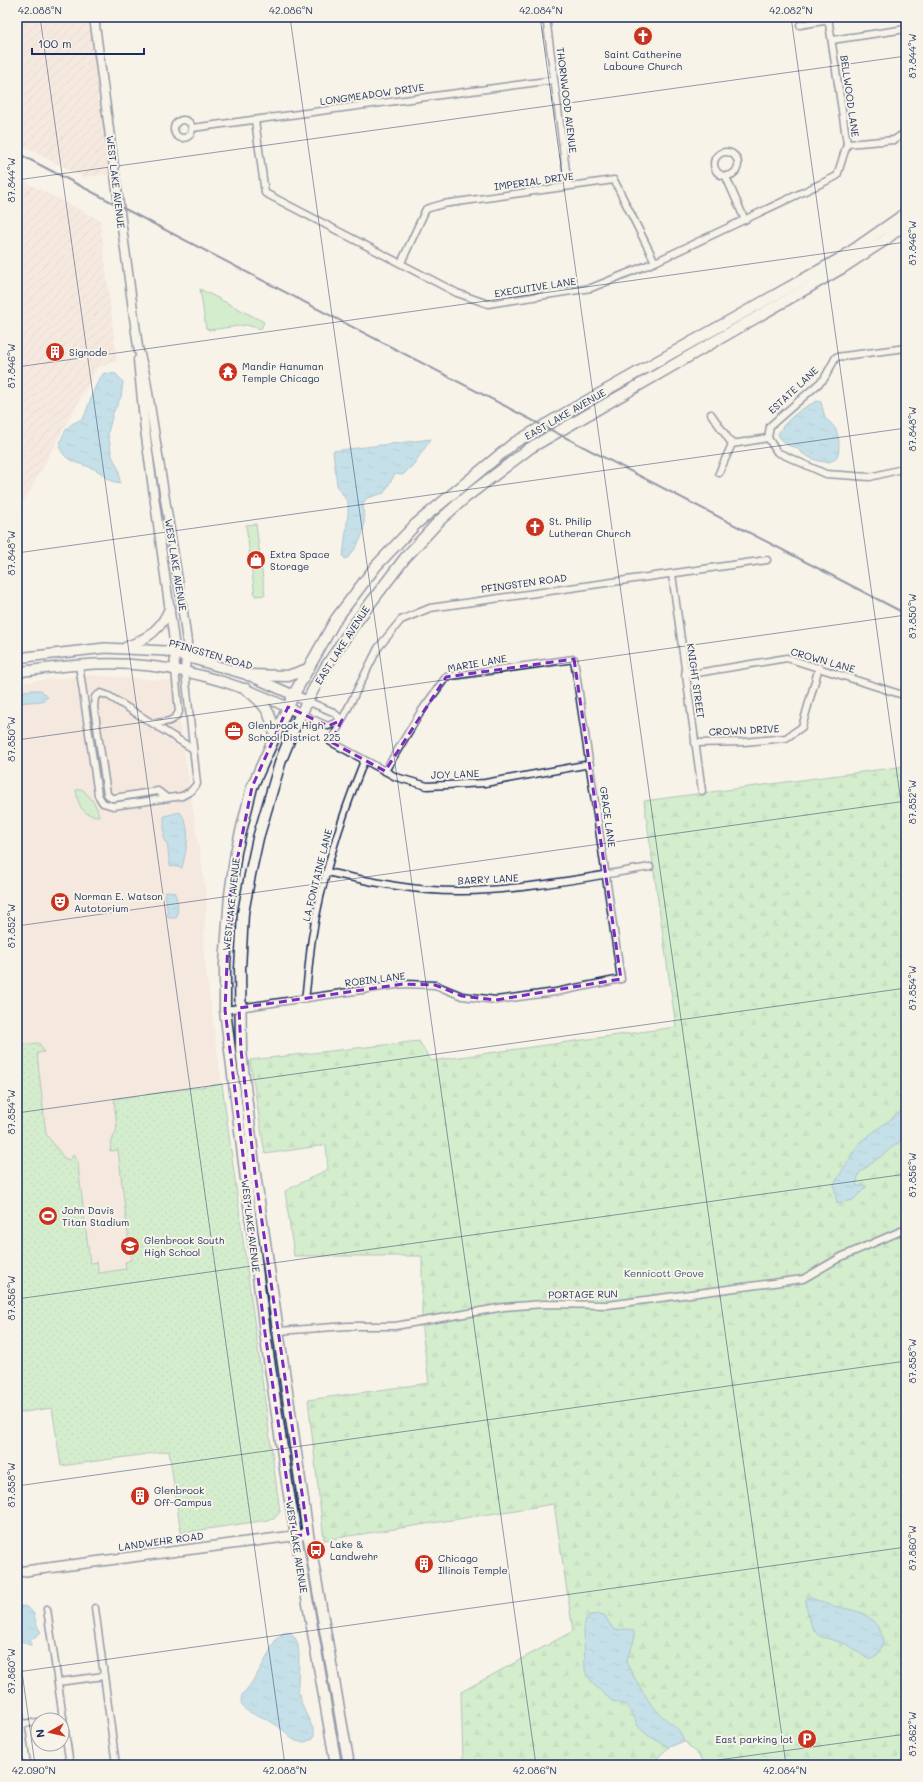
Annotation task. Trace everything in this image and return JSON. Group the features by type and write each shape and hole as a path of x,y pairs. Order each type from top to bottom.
{"main road":[{"name":"EAST LAKE AVENUE","path":"294,694 336,619 376,566 416,524 514,443 843,257 906,213"},
{"name":"EAST LAKE AVENUE","path":"307,701 327,665 349,632 379,590 405,558 440,520 499,470 530,448 566,426 842,268 879,244 906,223"},
{"path":"123,648 143,640 154,632 162,623 170,607"},
{"name":"PFINGSTEN ROAD","path":"17,658 105,648 166,651 248,675 307,701"},
{"path":"17,672 79,665 133,664 175,670 217,679 246,689 301,714"},
{"path":"248,675 288,676 308,668"},
{"path":"246,689 263,703 268,712 275,736"},
{"name":"WEST LAKE AVENUE","path":"294,694 252,787 236,852 227,920 225,1010 265,1333 295,1536 336,1765"},
{"name":"WEST LAKE AVENUE","path":"307,701 281,760 268,802 250,875 244,913 239,1008 241,1050 255,1174 308,1534 349,1765"},
{"name":"LANDWEHR ROAD","path":"17,1572 308,1534"}],"street":[{"name":"WEST LAKE AVENUE","path":"94,17 138,347 139,375 145,430 158,532 170,607 175,653 175,670"},
{"name":"THORNWOOD AVENUE","path":"546,17 568,186"},
{"path":"800,25 828,18"},
{"name":"BELLWOOD LANE","path":"828,18 847,144 837,176"},
{"path":"832,40 906,29"},
{"name":"LONGMEADOW DRIVE","path":"192,128 554,80"},
{"name":"EXECUTIVE LANE","path":"255,120 265,193 457,293 488,304 591,288 655,262 837,176"},
{"path":"847,144 894,140 906,132"},
{"path":"726,177 736,172 739,165 737,158 728,152 720,154 715,160 714,164 716,171 726,177 745,220"},
{"name":"IMPERIAL DRIVE","path":"401,263 426,209 443,204 614,180 655,262"},
{"name":"WEST LAKE AVENUE","path":"138,347 145,374 187,642 186,672 197,784 187,794 167,798"},
{"name":"ESTATE LANE","path":"768,438 770,426 824,379 836,357 906,348"},
{"path":"711,414 732,444"},
{"path":"732,444 768,438 777,452 826,474 870,477 906,468"},
{"path":"719,473 732,444"},
{"name":"PFINGSTEN ROAD","path":"307,701 333,712 342,720 378,648 401,620 430,608 767,560"},
{"name":"KNIGHT STREET","path":"672,574 702,791"},
{"name":"CROWN LANE","path":"685,675 786,658 906,696"},
{"name":"GRACE LANE","path":"574,659 621,979"},
{"name":"MARIE LANE","path":"385,771 420,713 446,677 574,659"},
{"path":"79,665 100,800 108,806 118,806 167,798"},
{"name":"CROWN DRIVE","path":"695,742 744,742 786,738 802,727 819,668"},
{"path":"154,723 170,721 176,718 179,712 175,670"},
{"path":"167,798 158,791 114,798 107,794 93,701 95,697 98,694 105,694 154,723 193,749"},
{"path":"301,714 328,726 342,720"},
{"name":"JOY LANE","path":"342,720 331,742 396,777 427,786 485,783 590,764"},
{"name":"LA FONTAINE LANE","path":"305,999 312,938 327,872 340,822 364,761"},
{"name":"BARRY LANE","path":"327,872 419,889 462,891 532,886 650,867"},
{"name":"ROBIN LANE","path":"225,1010 403,984 435,985 462,996 496,1000 556,992 621,979"},
{"name":"PORTAGE RUN","path":"278,1331 348,1326 395,1326 504,1307 543,1304 608,1305 803,1279 840,1257 901,1231"},
{"path":"95,1608 116,1765"},
{"path":"47,1609 62,1712"},
{"path":"58,1682 104,1676"},
{"path":"17,1695 26,1765"},
{"path":"21,1724 30,1723"},
{"path":"68,1752 70,1765"}],"highlighted area":[{"path":"574,659 621,979 496,1000 462,996 435,985 403,984 239,1008 241,1050 255,1174 308,1534 295,1536 265,1333 225,1010 230,895 252,787 288,707 328,726 342,720 331,742 385,771 446,677"}],"shaded area":[{"path":"17,17 89,17 110,174 83,177 17,143"},
{"path":"17,178 100,220 117,361 97,368 17,514"},
{"name":"Glenbrook South High School","path":"90,675 173,681 207,899 203,947 280,1512 274,1519 181,1533 169,1451 61,1466 52,1408 17,1413 17,683"}],"green space":[{"path":"200,289 264,322 261,329 246,325 209,330 206,328"},
{"path":"256,524 265,595 255,596 246,525"},
{"name":"Kennicott Grove","path":"906,766 906,1765 708,1765 684,1741 669,1747 650,1765 439,1765 463,1760 461,1692 573,1631 554,1504 324,1540 308,1400 429,1383 422,1330 422,1256 294,1256 285,1191 328,1169 326,1145 265,1154 250,1060 419,1041 431,1061 676,1027 644,801"},
{"path":"82,789 95,804 99,816 89,814 82,809 76,790"},
{"path":"39,1043 44,1052 37,1053 46,1134 64,1158 70,1160 73,1155 79,1164 90,1263 97,1262 99,1273 126,1269 125,1262 131,1260 118,1150 110,1151 111,1143 117,1128 114,1099 222,1084 280,1512 274,1519 181,1533 169,1451 61,1466 52,1408 17,1413 17,1045"}],"water":[{"path":"104,373 116,374 123,382 121,397 113,413 108,433 112,456 119,470 120,483 110,480 98,471 76,463 66,457 59,446 67,429 73,423 83,419 94,389"},
{"path":"817,401 821,402 825,418 832,424 838,437 838,454 835,459 831,461 819,461 801,453 796,447 785,443 778,434 795,414"},
{"path":"431,439 413,465 403,475 395,474 384,493 367,498 363,503 363,533 354,550 345,559 343,556 348,503 337,485 333,451"},
{"path":"41,690 48,697 42,701 17,703 17,692"},
{"path":"180,812 184,819 187,832 187,846 182,868 170,866 167,843 164,841 164,816"},
{"path":"165,892 174,892 177,901 178,909 176,918 168,918"},
{"path":"903,1110 906,1121 906,1137 859,1173 856,1186 867,1186 853,1200 837,1203 834,1184 860,1142"},
{"path":"810,1597 830,1605 859,1612 870,1618 877,1626 882,1636 882,1646 878,1654 873,1658 868,1659 846,1644 819,1636 812,1627 806,1606 806,1599"},
{"path":"24,1606 29,1608 34,1614 38,1628 41,1632 31,1640 31,1645 22,1641 18,1643 17,1646 17,1607"},
{"path":"591,1615 604,1615 614,1630 626,1629 634,1631 634,1641 626,1662 650,1702 664,1718 677,1728 684,1741 669,1747 647,1735 637,1725 634,1716 626,1705 612,1701 593,1684 585,1671 584,1627 586,1619"},
{"path":"287,1631 293,1635 297,1641 299,1650 299,1694 303,1708 314,1731 314,1737 305,1742 294,1740 274,1723 247,1711 242,1705 241,1700 242,1695 256,1676 275,1641 279,1636"}],"railway":[{"path":"17,153 906,614"}],"place":[{"name":"Saint Catherine Laboure Church","path":"643,36"},
{"name":"Signode","path":"55,352"},
{"name":"Mandir Hanuman Temple Chicago","path":"228,372"},
{"name":"St. Philip Lutheran Church","path":"535,527"},
{"name":"Extra Space Storage","path":"256,560"},
{"name":"Glenbrook High School District 225","path":"234,731"},
{"name":"Norman E. Watson Autotorium","path":"60,902"},
{"name":"John Davis Titan Stadium","path":"48,1216"},
{"name":"Glenbrook South High School","path":"130,1246"},
{"name":"Glenbrook Off-Campus","path":"140,1496"},
{"name":"Lake & Landwehr","path":"316,1550"},
{"name":"Chicago Illinois Temple","path":"424,1564"},
{"name":"East parking lot","path":"807,1739"}]}
